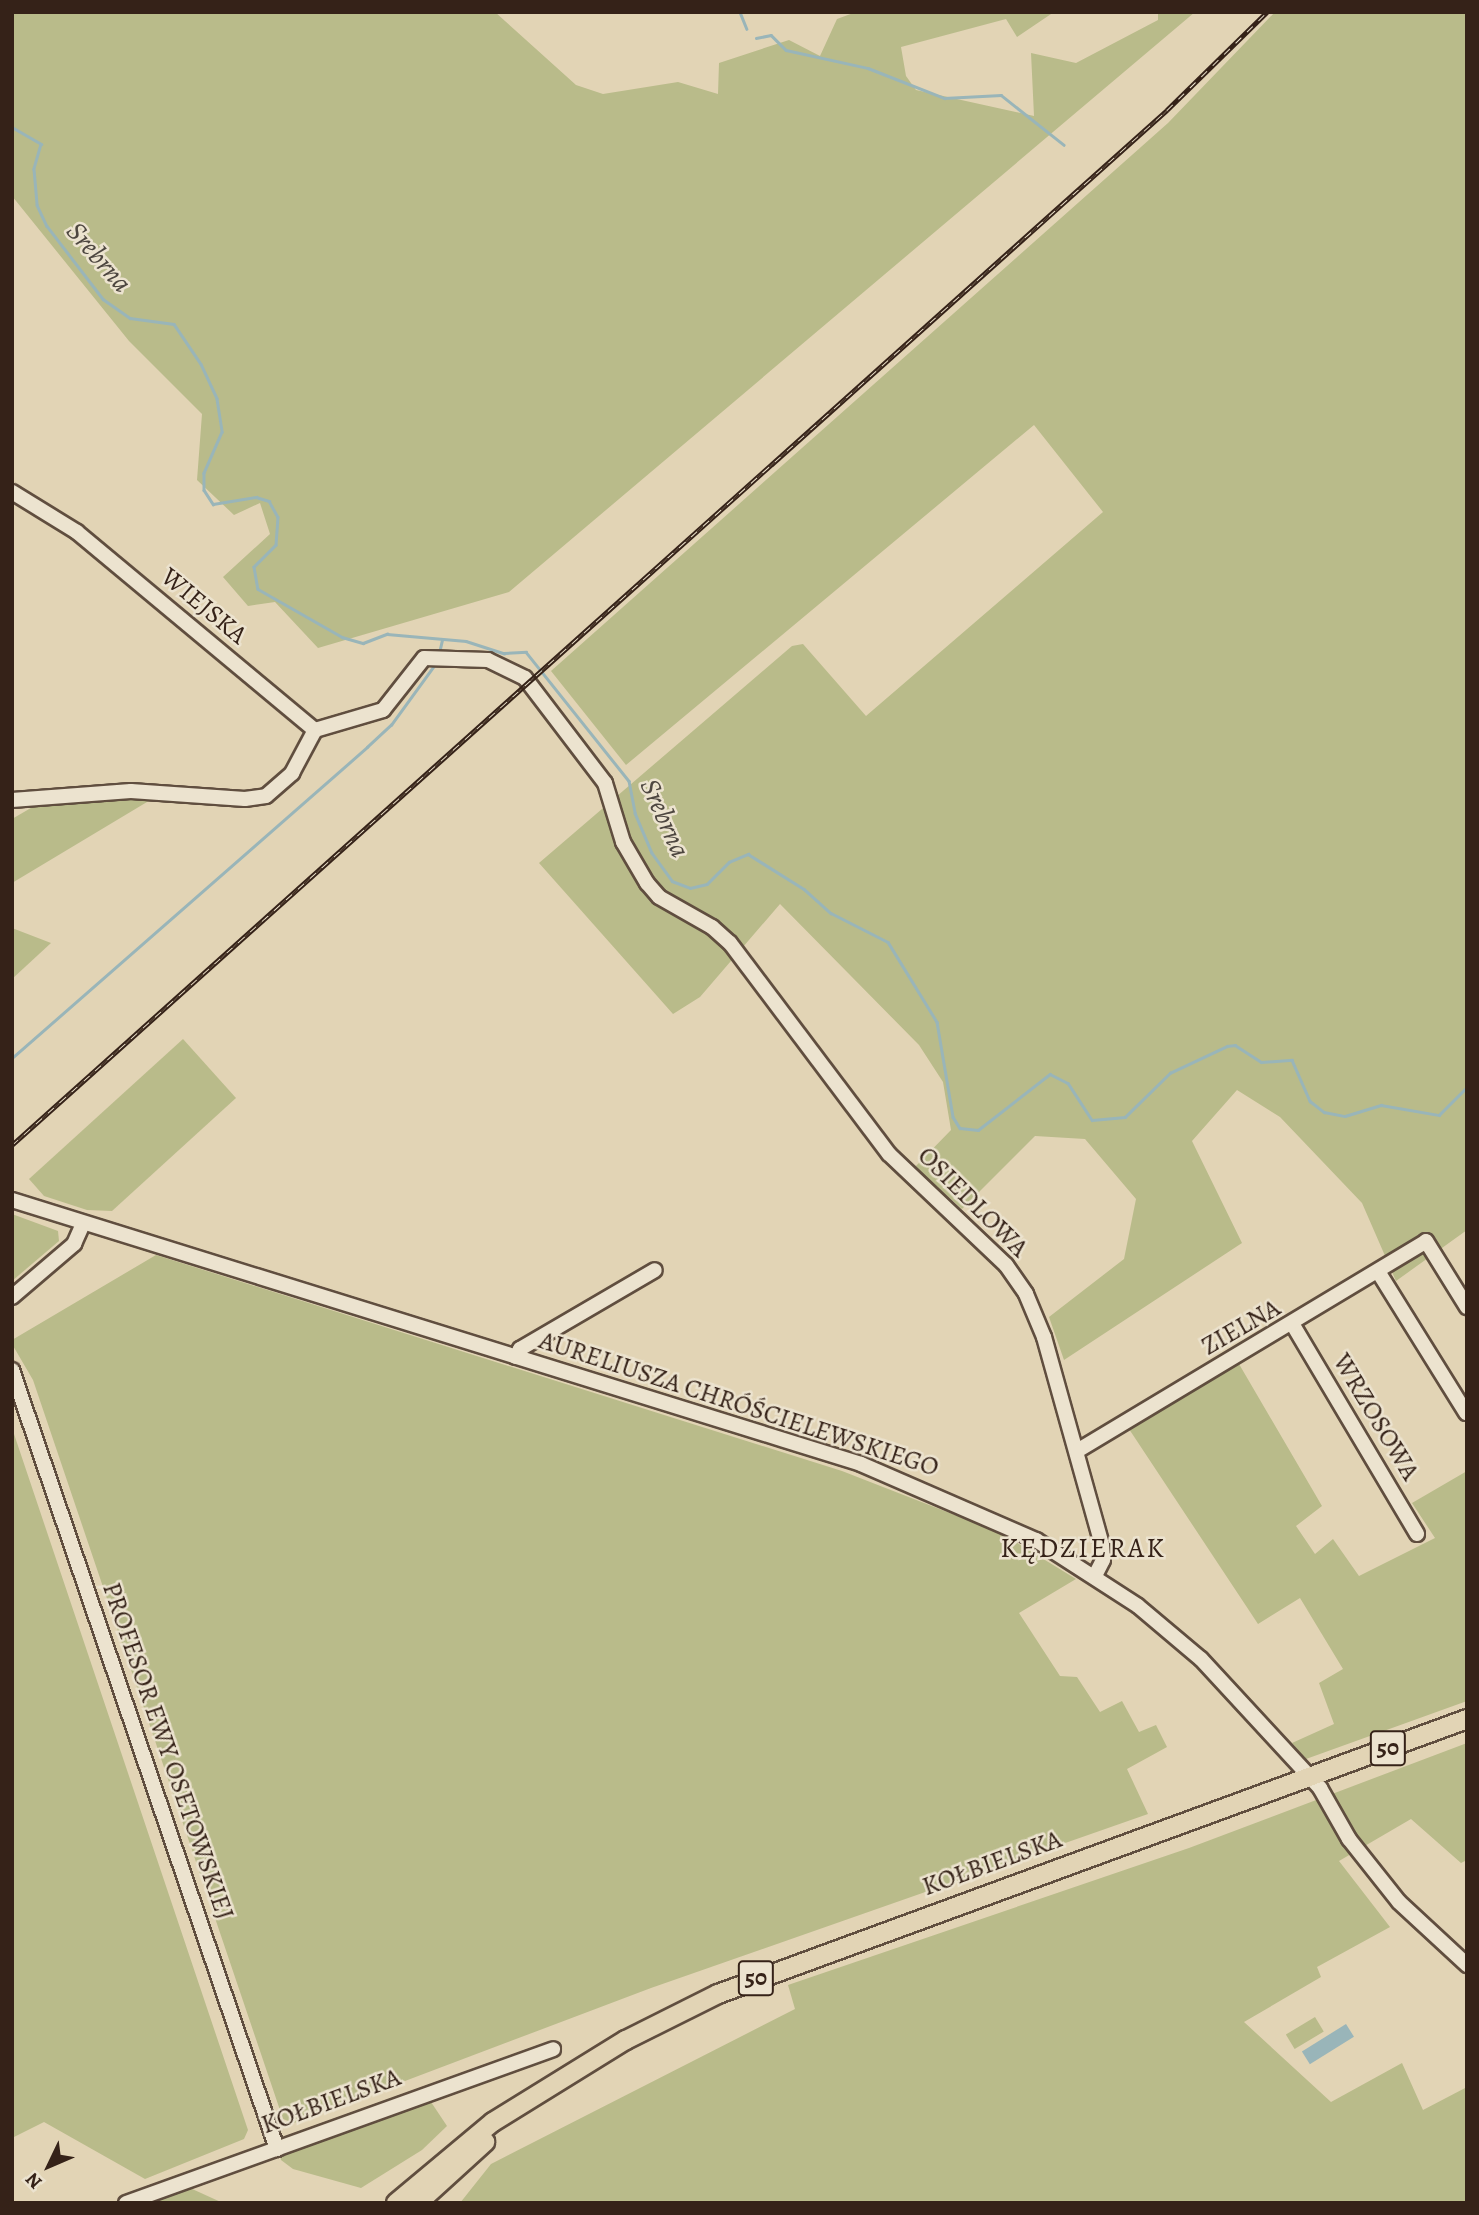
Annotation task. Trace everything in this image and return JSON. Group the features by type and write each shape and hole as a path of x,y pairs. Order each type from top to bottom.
{"main road":[{"name":"KOŁBIELSKA","path":"549,2088 647,2028 739,1985 1467,1719"},
{"name":"50","path":"396,2203 493,2122 549,2088"},
{"name":"50","path":"418,2203 549,2088"}],"street":[{"name":"WIEJSKA","path":"12,492 77,532 315,730"},
{"name":"OSIEDLOWA","path":"315,730 371,717 393,700 424,658 488,660 520,674 605,783 623,842 659,897 712,927 730,943 889,1154 1006,1265 1026,1294 1044,1337 1103,1549 1095,1576"},
{"path":"12,800 131,791 245,799 266,796 292,773 315,730"},
{"name":"AURELIUSZA CHRÓŚCIELEWSKIEGO","path":"12,1200 862,1464 978,1511 1095,1576 1185,1644 1310,1776 1383,1883 1467,1965"},
{"path":"12,1297 74,1244 83,1224"},
{"name":"ZIELNA","path":"1077,1451 1293,1325 1426,1241 1467,1307"},
{"name":"AURELIUSZA CHRÓŚCIELEWSKIEGO","path":"516,1357 520,1349 655,1270"},
{"path":"1378,1273 1466,1413"},
{"name":"WRZOSOWA","path":"1293,1325 1417,1534"},
{"name":"PROFESOR EWY OSETOWSKIEJ","path":"12,1370 277,2149"},
{"name":"KOŁBIELSKA","path":"126,2203 553,2049"}],"green space":[{"path":"12,12 495,12 576,85 603,94 678,82 718,94 719,63 789,40 820,56 837,19 856,12 1054,12 1017,37 1006,19 901,47 906,76 916,90 1034,116 1031,53 1076,63 1158,20 1158,12 1195,12 509,592 318,648 275,602 248,606 223,577 270,534 260,503 234,515 197,480 202,414 129,341 12,196"},
{"path":"1275,12 1467,12 1467,1230 1396,1281 1362,1203 1280,1117 1237,1090 1192,1141 1242,1243 1064,1360 1049,1317 1124,1259 1136,1199 1085,1139 1035,1136 962,1209 915,1167 951,1130 943,1082 919,1045 780,904 700,997 673,1014 539,863 792,646 803,644 866,716 1103,512 1034,425 626,765 551,671 1168,123"},
{"path":"162,793 12,883 12,819 36,805"},
{"path":"12,928 51,943 12,979"},
{"path":"183,1039 236,1098 112,1211 87,1210 44,1196 29,1179"},
{"path":"12,1214 58,1231 59,1241 12,1281"},
{"path":"156,1255 842,1471 1001,1533 1076,1579 1019,1613 1060,1676 1077,1677 1100,1712 1122,1701 1139,1732 1156,1725 1167,1747 1127,1769 1148,1814 651,1988 294,2123 283,2119 33,1380 12,1344 12,1340"},
{"path":"1239,1364 1322,1506 1296,1526 1315,1554 1333,1539 1359,1576 1435,1538 1412,1503 1467,1471 1467,1701 1306,1759 1292,1743 1334,1724 1319,1683 1343,1669 1300,1598 1258,1624 1129,1429"},
{"path":"12,1428 248,2130 244,2139 145,2179 44,2122 12,2138"},
{"path":"1467,1743 1467,1860 1461,1863 1411,1819 1339,1861 1390,1927 1317,1967 1321,1977 1244,2022 1331,2102 1402,2063 1423,2110 1467,2087 1467,2203 460,2203 491,2164 795,2009 788,1985 1189,1848"},
{"path":"1315,2017 1324,2032 1295,2049 1286,2035"},
{"path":"429,2099 447,2126 422,2150 361,2188 293,2169 281,2160 280,2154"},
{"path":"190,2188 223,2203 150,2203"}],"water":[{"path":"1346,2024 1354,2037 1310,2064 1302,2052"}],"waterway":[{"path":"740,12 747,29"},
{"path":"756,38 771,35 786,50 868,68 944,98 1001,95 1064,145"},
{"name":"Srebrna","path":"12,127 41,144 34,169 37,205 47,226 103,299 130,318 174,324 201,364 217,399 222,432 204,473 204,490 213,504 256,497 269,501 278,517 276,545 254,567 258,589 342,637 363,643 387,634 466,641 504,653 526,652 629,781 635,813 652,853 672,881 690,888 707,884 729,862 748,854 804,889 831,913 888,942 937,1022 953,1117 960,1128 978,1130 1050,1074 1068,1083 1092,1120 1125,1117 1170,1073 1227,1046 1235,1045 1261,1062 1292,1060 1310,1101 1324,1112 1345,1116 1381,1105 1439,1115 1467,1087"},
{"path":"439,653 442,640"},
{"path":"12,1058 391,725 436,663"}],"railway":[{"path":"12,1145 1167,110 1267,12"}],"district":[{"name":"KĘDZIERAK","path":"1083,1548"}]}
